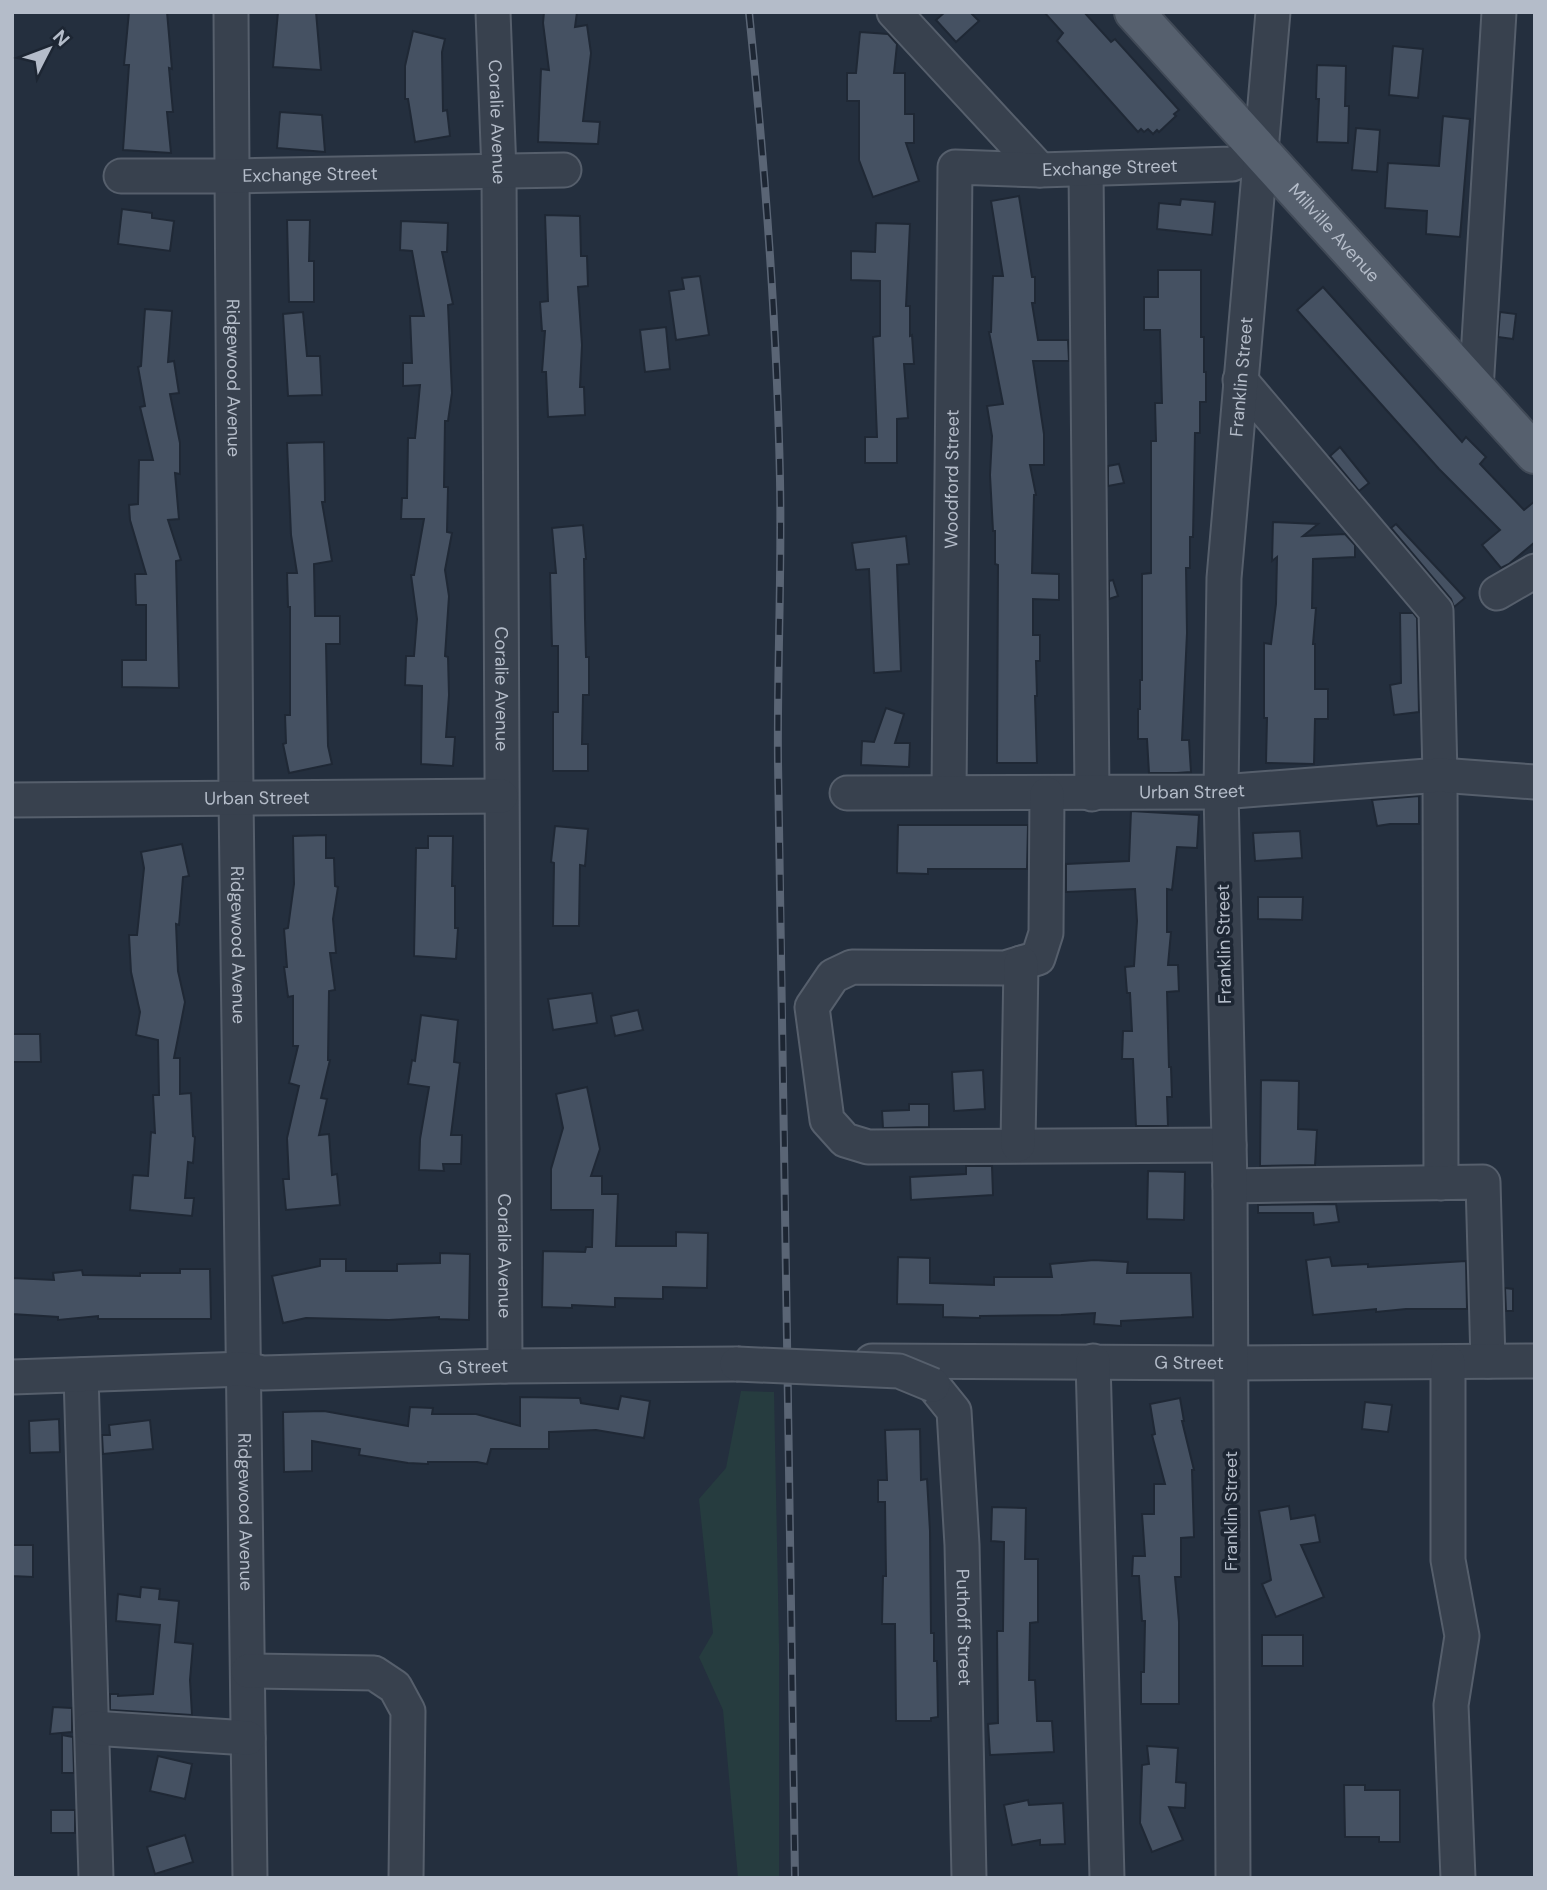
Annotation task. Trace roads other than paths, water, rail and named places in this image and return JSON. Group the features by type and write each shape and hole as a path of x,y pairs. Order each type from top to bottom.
{"main road":[{"name":"Millville Avenue","path":"1134,12 1535,454"}],"street":[{"name":"Ridgewood Avenue","path":"231,12 236,798 250,1878"},
{"name":"Coralie Avenue","path":"493,12 499,172 505,1366"},
{"path":"894,12 1040,170"},
{"name":"Franklin Street","path":"1233,1878 1230,1186 1221,792 1224,578 1273,12"},
{"path":"1476,390 1499,12"},
{"name":"Exchange Street","path":"955,167 1040,170 1232,164 1261,151"},
{"name":"Woodford Street","path":"949,792 955,167"},
{"path":"1086,169 1092,794"},
{"name":"Exchange Street","path":"121,176 564,170"},
{"path":"1240,380 1436,611 1440,775 1441,1182"},
{"path":"1497,593 1535,571"},
{"name":"Urban Street","path":"847,793 1221,792 1440,775 1535,782"},
{"path":"1047,794 1046,933 1038,958 1005,968 852,967 833,976 812,1007 827,1120 845,1140 868,1147 1229,1145"},
{"name":"Urban Street","path":"12,800 501,796"},
{"path":"1018,1145 1021,963"},
{"path":"1230,1186 1483,1182 1488,1362"},
{"name":"G Street","path":"841,1361 1535,1361"},
{"path":"1093,1361 1107,1878"},
{"path":"1448,1362 1448,1560 1462,1636 1451,1705 1458,1878"},
{"name":"G Street","path":"12,1377 245,1369 263,1373 505,1366 737,1364 899,1371 933,1385"},
{"path":"81,1375 96,1878"},
{"name":"Puthoff Street","path":"933,1385 954,1411 962,1545 969,1878"},
{"path":"248,1671 374,1673 395,1687 408,1711 405,1878"},
{"path":"92,1728 248,1738"}],"railway":[{"path":"749,12 769,246 780,480 778,762 795,1878"}]}
